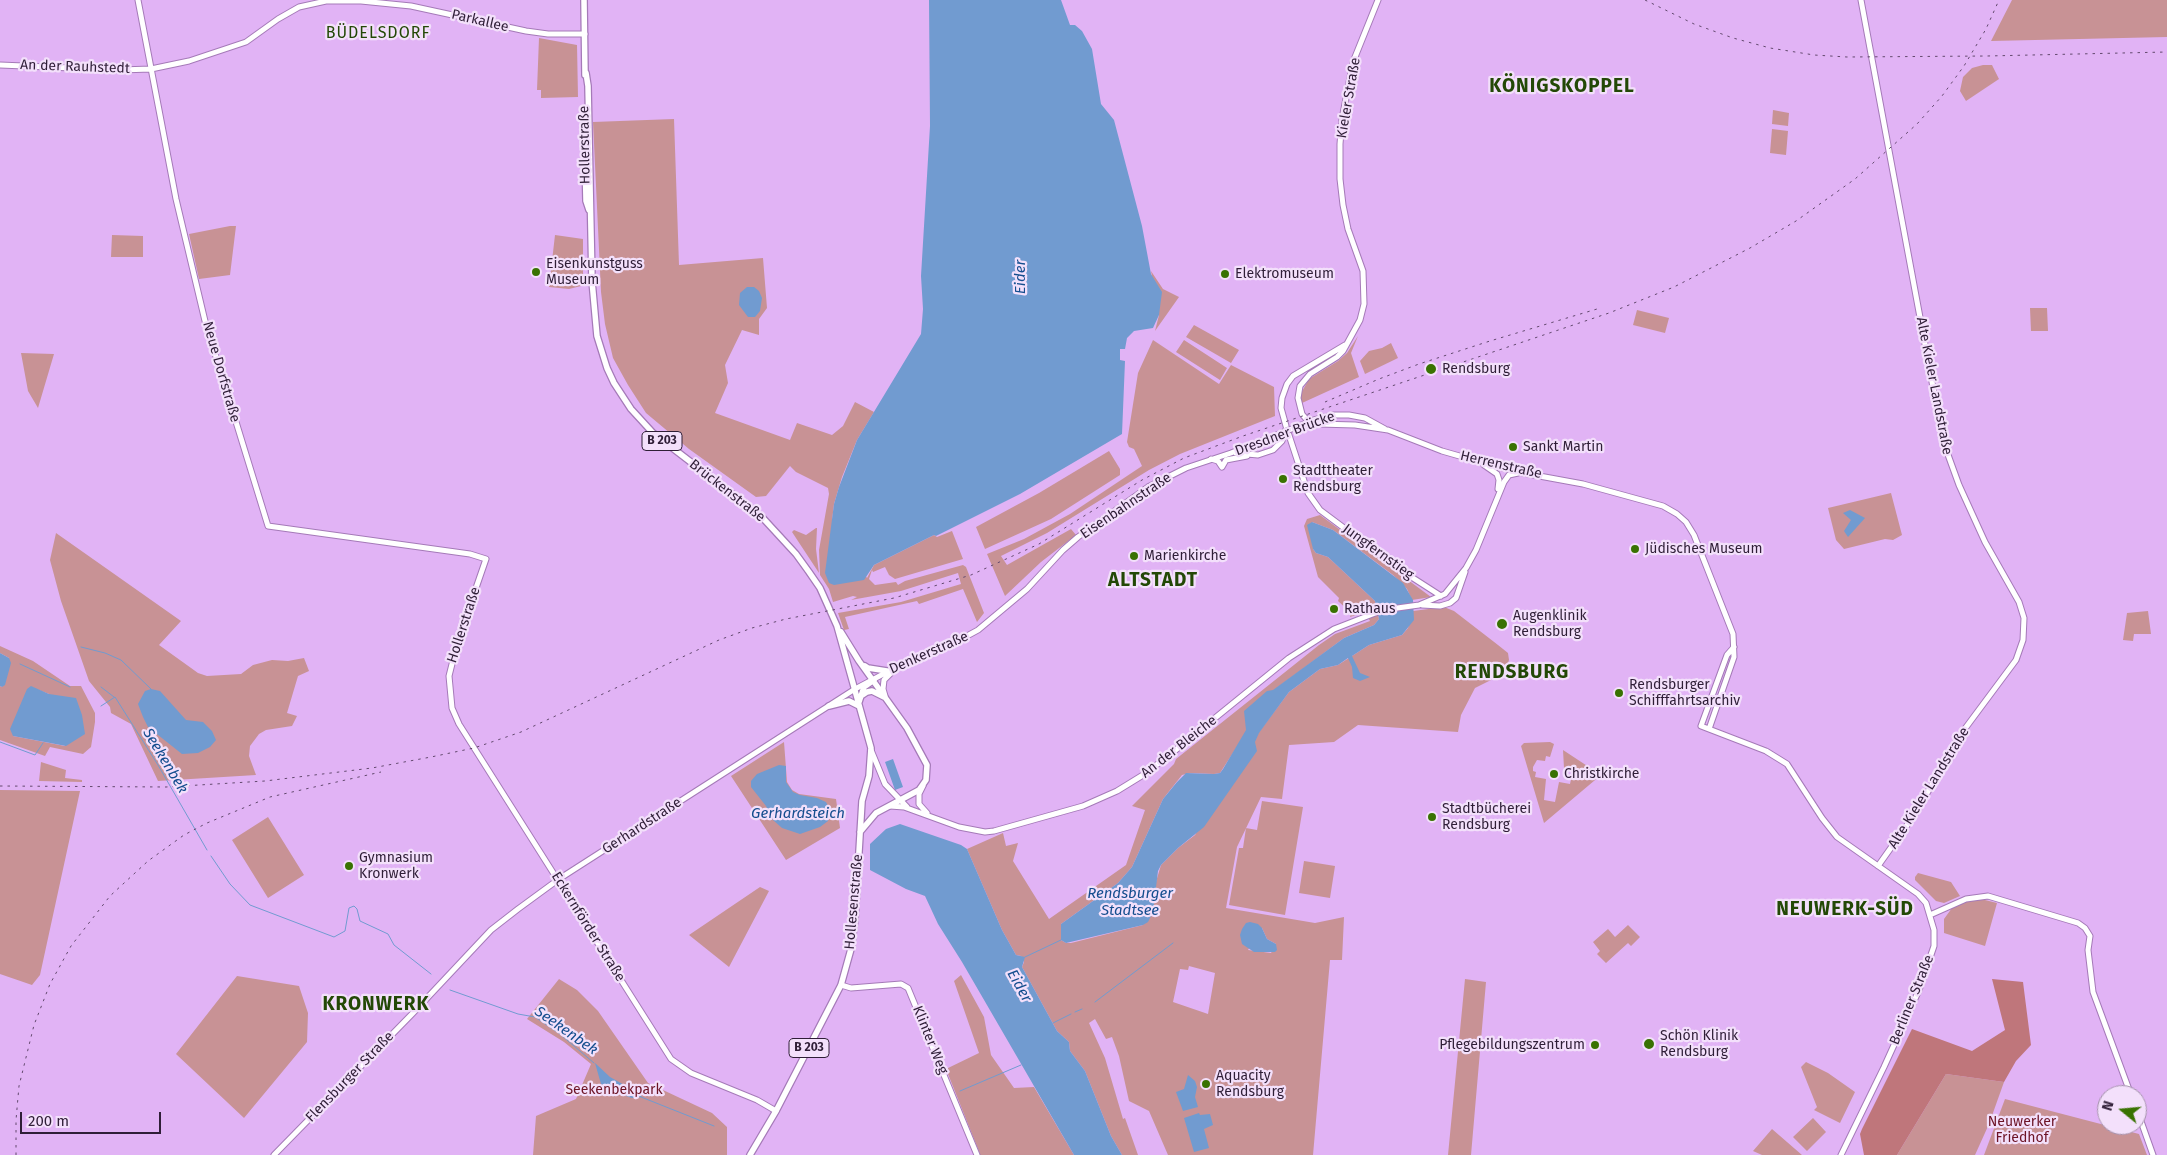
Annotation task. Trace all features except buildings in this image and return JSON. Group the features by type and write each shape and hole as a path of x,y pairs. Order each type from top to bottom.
{"main road":[{"name":"Neue Dorfstraße","path":"138,0 176,199 205,321 268,526 470,554 486,559"},
{"name":"Hollerstraße","path":"584,0 588,86 592,281 598,336"},
{"name":"Kieler Straße","path":"1324,425 1312,422 1302,414 1298,394 1305,378 1337,357 1348,342 1360,320 1364,304 1363,271 1348,229 1343,205 1340,179 1342,119 1353,62 1378,0"},
{"name":"Alte Kieler Landstraße","path":"1861,0 1943,441 1958,485 1986,542 2019,602 2024,618 2024,640 2016,660 1958,738 1917,811 1878,866"},
{"name":"Parkallee","path":"151,68 189,61 240,44 299,7 326,1 360,1 411,6 526,31 548,34 585,34"},
{"name":"An der Rauhstedt","path":"0,65 120,70 151,68"},
{"name":"Brückenstraße","path":"598,336 614,383 631,410 666,444 752,508 780,534 796,554 820,588 837,626 856,689"},
{"name":"Kieler Straße","path":"1286,426 1281,408 1287,384 1299,372 1329,356 1348,342"},
{"name":"Dresdner Brücke","path":"1209,459 1230,454 1314,420 1334,415 1349,415 1373,422 1388,430"},
{"name":"Herrenstraße","path":"1324,425 1355,425 1388,430 1442,451 1523,473 1583,484 1663,506 1678,514 1686,522 1694,535 1731,625 1734,647"},
{"name":"Jungfernstieg","path":"1286,426 1308,494 1316,506 1399,569 1441,596"},
{"path":"1209,459 1218,461 1222,467 1223,462 1230,458 1265,453 1279,445 1284,436 1286,426"},
{"path":"1230,454 1252,455"},
{"name":"Eisenbahnstraße","path":"1050,565 1063,550 1090,527 1141,492 1165,477 1209,459"},
{"path":"1477,461 1497,474 1499,480 1497,495"},
{"path":"1441,596 1466,568 1476,550 1497,495 1509,476 1523,473"},
{"name":"Hollerstraße","path":"449,693 448,676 451,662 486,559"},
{"name":"Denkerstraße","path":"790,729 887,672 954,643 978,630 1027,589 1050,565"},
{"path":"1419,605 1440,606 1450,603 1456,598 1466,568"},
{"name":"An der Bleiche","path":"871,748 885,784 910,809 972,830 994,831 1083,806 1100,799 1143,775 1217,718 1289,658 1334,629 1383,610 1419,605 1441,596"},
{"name":"Brückenstraße","path":"837,626 859,661 874,680"},
{"name":"Berliner Straße","path":"1734,647 1727,655 1700,726 1771,753 1787,764 1829,828 1837,837 1918,894 1926,904 1934,930 1934,946 1926,974 1899,1035 1840,1155"},
{"path":"1709,729 1734,657 1734,647"},
{"path":"859,661 868,668 887,672"},
{"path":"886,698 883,689 884,680 899,666"},
{"path":"856,689 864,687 874,680"},
{"name":"B 203","path":"874,680 907,728 927,765 926,780"},
{"path":"864,687 886,698"},
{"path":"829,706 849,701 859,707 864,687"},
{"name":"B 203","path":"856,689 859,707 871,748 869,776 862,801 859,834"},
{"path":"860,697 867,692 880,694"},
{"name":"Eckernförder Straße","path":"449,693 452,708 460,727 671,1058 691,1073 757,1100 776,1111"},
{"name":"Gerhardstraße","path":"559,880 790,729"},
{"path":"926,780 919,794 919,804 932,816"},
{"name":"Hollesenstraße","path":"751,1152 776,1111 841,985 851,949 855,919 859,834 876,813 899,800 911,796 919,790 926,780"},
{"path":"890,806 910,809"},
{"name":"Flensburger Straße","path":"274,1155 414,1013 491,930 559,880"},
{"path":"1930,914 1966,899 1988,896 2078,923 2088,930 2090,936 2088,950 2093,992 2128,1085"},
{"name":"Klinter Weg","path":"841,985 851,988 901,984 908,988 977,1155"},
{"path":"2146,1135 2154,1155"}],"green space":[{"path":"2012,0 2167,0 2167,37 1991,41"},
{"path":"539,38 577,45 578,97 541,98 541,90 537,90"},
{"path":"1992,65 1999,79 1966,101 1960,91 1963,77 1972,68"},
{"path":"1773,110 1789,113 1788,126 1772,124"},
{"path":"674,119 679,265 763,258 767,308 759,319 759,335 742,330 725,365 728,383 715,413 790,440 797,423 832,435 843,426 855,402 874,412 857,440 842,477 834,504 832,521 867,578 874,565 934,535 937,537 952,531 963,559 895,579 889,575 885,567 873,572 872,570 869,579 875,585 896,582 898,585 905,581 963,565 966,567 984,613 977,622 963,589 919,604 917,601 845,617 849,629 844,630 838,613 901,602 961,584 958,573 901,591 851,600 857,597 853,596 833,602 829,589 820,575 819,550 829,494 828,488 796,472 790,466 766,496 756,497 689,449 646,413 628,385 613,358 605,324 601,292 593,122"},
{"path":"1772,129 1788,131 1786,155 1770,153"},
{"path":"236,226 230,275 199,279 189,234"},
{"path":"112,235 143,236 143,257 111,257"},
{"path":"555,235 583,239 583,276 581,286 569,289 549,287"},
{"path":"1151,271 1163,289 1179,297 1155,331 1159,315"},
{"path":"2030,308 2047,308 2048,331 2031,331"},
{"path":"1637,310 1669,318 1665,333 1633,325"},
{"path":"1194,325 1239,350 1231,363 1186,337"},
{"path":"1358,336 1351,353 1359,377 1302,403 1300,395 1309,379 1338,361 1347,353"},
{"path":"1153,340 1219,384 1231,365 1274,387 1275,416 1180,454 1149,470 1047,533 1001,556 1007,565 1071,529 1076,535 1041,562 1005,596 987,554 1024,539 1070,514 1142,466 1134,449 1129,447 1127,442 1138,373"},
{"path":"1184,340 1227,368 1220,380 1176,352"},
{"path":"1391,343 1398,358 1365,374 1360,361 1369,351 1382,348"},
{"path":"21,353 54,354 38,408 28,391"},
{"path":"1109,451 1120,469 1120,475 1051,519 985,549 976,527 1039,493"},
{"path":"1891,493 1902,535 1893,540 1885,539 1844,549 1836,540 1828,508"},
{"path":"1320,515 1431,597 1412,600 1407,589 1393,575 1333,530 1312,522 1313,549 1316,553 1328,557 1375,601 1379,619 1374,625 1344,638 1273,691 1220,773 1190,773 1182,775 1163,799 1132,867 1118,883 1061,924 1061,940 1071,943 1143,925 1161,865 1195,835 1259,732 1289,692 1320,669 1338,665 1369,645 1402,635 1408,628 1413,611 1444,607 1454,611 1508,653 1509,660 1506,668 1497,677 1475,688 1461,715 1458,732 1358,725 1334,742 1289,745 1282,799 1261,797 1237,847 1226,908 1315,923 1344,917 1342,960 1330,960 1313,1155 1168,1155 1149,1111 1129,1101 1119,1056 1112,1037 1106,1039 1095,1019 1089,1023 1105,1058 1123,1119 1125,1118 1138,1155 1122,1155 1111,1136 1085,1071 1070,1051 1069,1042 1057,1031 1022,967 1024,962 1021,956 1016,955 1002,930 967,849 1003,833 1006,846 1018,843 1013,861 1049,919 1126,865 1145,810 1132,806 1174,764 1176,759 1319,645 1335,634 1370,621 1365,612 1350,617 1351,613 1338,601 1339,598 1318,577 1304,526 1307,519","holes":["1262,928 1267,939 1276,944 1271,953 1248,950","1189,966 1215,973 1208,1014 1173,1002 1180,969 1188,970"]},
{"path":"816,528 819,573 792,532 794,530 806,535"},
{"path":"56,533 181,621 159,645 198,673 207,676 241,674 253,665 272,660 288,661 304,658 309,671 298,676 287,713 297,716 292,726 266,730 259,734 250,746 249,756 256,775 158,781 131,724 111,713 110,707 89,681 61,601 50,560"},
{"path":"2148,611 2151,634 2134,634 2133,641 2123,640 2127,613"},
{"path":"0,646 33,661 70,686 81,686 95,713 91,747 83,754 50,747 45,756 0,740 0,686 2,687 9,658 0,653","holes":["31,687 49,694 65,746 13,736"]},
{"path":"784,742 787,782 792,790 799,794 836,799 840,828 786,860 731,776"},
{"path":"1550,742 1554,744 1550,757 1546,756 1545,761 1537,760 1533,767 1533,771 1536,772 1535,777 1546,779 1544,800 1555,802 1559,782 1570,784 1573,770 1564,768 1563,750 1601,775 1544,823 1521,746 1524,743"},
{"path":"41,762 66,770 65,778 82,780 82,782 39,781"},
{"path":"0,790 80,791 40,975 32,985 0,974"},
{"path":"1262,801 1303,807 1285,915 1229,905 1239,848 1243,848 1246,828 1257,830"},
{"path":"268,817 304,875 268,898 232,840"},
{"path":"1304,861 1335,866 1330,898 1299,893"},
{"path":"1918,873 1951,882 1960,896 1944,903 1936,901 1915,880"},
{"path":"760,887 769,891 729,967 689,935"},
{"path":"1981,899 1997,903 1985,946 1944,933 1944,919 1952,908 1967,901"},
{"path":"1628,925 1640,937 1631,946 1628,943 1606,963 1597,954 1600,951 1593,942 1608,929 1615,937"},
{"path":"961,975 984,1017 991,1055 1014,1088 1034,1087 1074,1155 978,1155 980,1154 946,1069 979,1053 954,981"},
{"path":"237,976 299,986 308,1013 307,1042 244,1118 176,1054"},
{"name":"Seekenbekpark","path":"559,979 577,990 598,1011 648,1083 712,1113 727,1127 727,1155 533,1155 536,1116 576,1099 591,1064 564,1042 527,1019"},
{"path":"1465,979 1486,982 1471,1155 1448,1155"},
{"path":"1806,1062 1828,1073 1855,1092 1840,1123 1814,1110 1817,1107 1801,1067"},
{"path":"1946,1074 2004,1082 1989,1124 1975,1155 1897,1155"},
{"name":"Neuwerker Friedhof","path":"2005,1099 2097,1123 2097,1135 2139,1135 2147,1155 1984,1155"},
{"path":"1813,1118 1826,1132 1807,1151 1793,1137"},
{"path":"1772,1129 1802,1155 1762,1155 1753,1151"}],"shaded area":[{"path":"1992,979 2023,982 2031,1045 2016,1061 2004,1082 1946,1074 1897,1155 1864,1155 1860,1134 1912,1029 1972,1051 2005,1030"}],"water":[{"name":"Eider","path":"929,0 1061,0 1070,25 1075,25 1082,31 1092,49 1101,104 1114,120 1142,226 1151,274 1162,292 1159,315 1153,328 1134,331 1127,338 1125,349 1120,349 1120,360 1125,361 1122,434 1020,494 874,565 864,580 834,585 829,583 825,573 834,504 839,487 857,440 921,334 923,309 921,276 930,126"},
{"path":"747,287 754,287 759,291 762,298 760,311 755,317 748,317 739,305 740,293"},
{"path":"1850,510 1865,518 1848,537 1844,531 1851,520 1843,513"},
{"name":"Rendsburger Stadtsee","path":"1312,522 1333,530 1403,583 1413,600 1414,620 1402,635 1369,645 1352,656 1360,673 1370,677 1360,681 1353,678 1352,667 1348,658 1338,665 1320,669 1289,692 1259,733 1255,742 1257,751 1204,827 1161,865 1158,871 1153,912 1148,922 1143,925 1066,943 1061,940 1061,924 1118,883 1132,867 1163,799 1177,782 1186,773 1220,773 1246,730 1244,711 1267,691 1273,690 1344,638 1374,625 1379,619 1375,601 1328,557 1316,553 1313,549 1307,525"},
{"path":"0,653 9,658 11,663 5,685 2,687 0,686"},
{"path":"31,686 49,694 76,698 82,715 85,734 66,746 13,736 10,729 27,689"},
{"path":"151,689 160,691 186,720 203,722 212,731 216,740 210,747 198,753 182,754 148,727 138,704 145,691"},
{"path":"893,759 903,787 895,790 885,762"},
{"name":"Gerhardsteich","path":"779,765 786,766 786,782 793,792 826,802 830,810 828,821 820,827 800,834 782,828 773,820 766,806 751,787 751,781 757,774"},
{"name":"Eider","path":"900,824 961,845 967,849 1002,930 1016,955 1025,957 1022,967 1057,1031 1069,1042 1070,1051 1085,1071 1111,1136 1122,1155 1074,1155 938,924 925,896 906,889 870,870 870,844 886,829"},
{"path":"1246,923 1258,924 1267,939 1276,944 1277,950 1275,952 1254,952 1242,944 1240,935 1242,929"},
{"path":"595,1063 610,1077 637,1092 642,1097 632,1098 617,1093 601,1084"},
{"path":"1188,1075 1195,1081 1197,1087 1195,1097 1198,1107 1183,1111 1176,1092 1184,1089"},
{"path":"1199,1113 1200,1115 1210,1114 1213,1125 1204,1129 1209,1148 1194,1152 1184,1118"}],"waterway":[{"path":"81,647 105,653 121,660 151,689"},
{"path":"20,664 70,687"},
{"path":"101,687 114,697"},
{"name":"Seekenbek","path":"101,706 115,697 158,765 207,850"},
{"name":"Seekenbek","path":"0,742 35,755 43,743"},
{"name":"Seekenbek","path":"211,856 230,884 250,905 334,937 345,931 349,908 354,906 357,909 360,921 388,934 394,945 431,974"},
{"path":"1025,957 1061,940"},
{"path":"1095,1002 1173,943"},
{"name":"Seekenbek","path":"450,990 518,1014 535,1017 560,1034 594,1063"},
{"path":"1075,1012 1082,1009"},
{"path":"1053,1023 1071,1014"},
{"path":"960,1091 1021,1065"},
{"name":"Seekenbek","path":"641,1097 714,1126"}],"railway":[{"path":"1645,0 1694,24 1733,38 1770,48 1814,55 1847,57 1987,56 2167,52"},
{"path":"0,786 166,787 265,781 372,768 474,748 521,732 719,640 752,628 786,619 894,598 971,575 1039,544 1142,480 1184,458 1243,436 1609,313 1674,287 1750,248 1796,221 1855,179 1917,124 1942,96 1964,66 1986,29 1999,0"},
{"path":"1325,402 1419,364 1597,309"},
{"path":"16,1155 16,1120 19,1086 34,1025 50,984 71,946 110,896 148,861 184,835 207,823 270,797 381,772"}],"place":[{"name":"Eisenkunstguss Museum","path":"536,272"},
{"name":"Elektromuseum","path":"1225,274"},
{"name":"Rendsburg","path":"1431,369"},
{"name":"Sankt Martin","path":"1513,447"},
{"name":"Stadttheater Rendsburg","path":"1283,479"},
{"name":"Jüdisches Museum","path":"1635,549"},
{"name":"Marienkirche","path":"1134,556"},
{"name":"Rathaus","path":"1334,609"},
{"name":"Augenklinik Rendsburg","path":"1502,624"},
{"name":"Rendsburger Schifffahrtsarchiv","path":"1619,693"},
{"name":"Christkirche","path":"1554,774"},
{"name":"Stadtbücherei Rendsburg","path":"1432,817"},
{"name":"Gymnasium Kronwerk","path":"349,866"},
{"name":"Schön Klinik Rendsburg","path":"1649,1044"},
{"name":"Pflegebildungszentrum","path":"1595,1045"},
{"name":"Aquacity Rendsburg","path":"1206,1084"}],"district":[{"name":"BÜDELSDORF","path":"378,34"},
{"name":"KÖNIGSKOPPEL","path":"1562,87"},
{"name":"ALTSTADT","path":"1153,581"},
{"name":"RENDSBURG","path":"1512,673"},
{"name":"NEUWERK-SÜD","path":"1845,910"},
{"name":"KRONWERK","path":"376,1005"}]}
